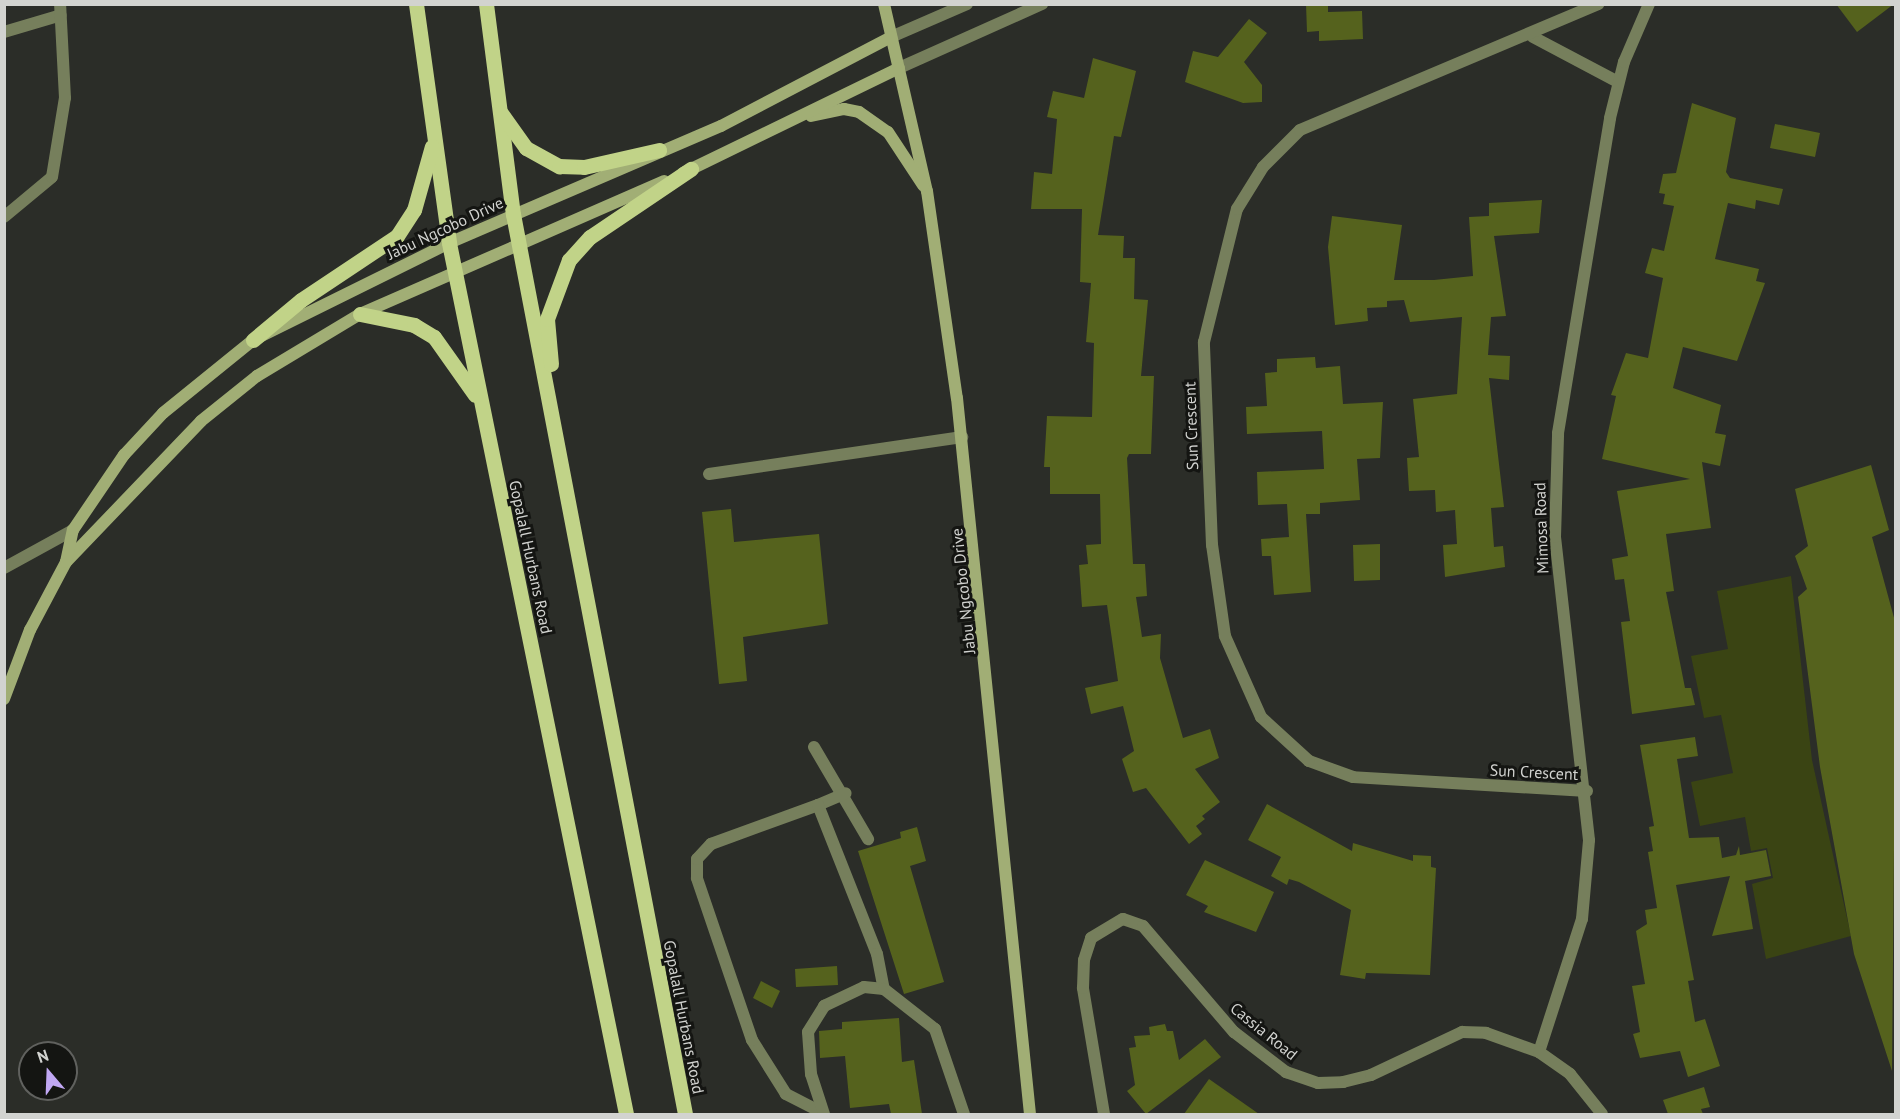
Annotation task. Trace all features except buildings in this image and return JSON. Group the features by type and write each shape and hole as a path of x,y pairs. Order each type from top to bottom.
{"main road":[{"name":"Gopalall Hurbans Road","path":"416,4 449,243 626,1114"},
{"name":"Gopalall Hurbans Road","path":"486,4 513,214 685,1114"},
{"path":"884,4 891,37"},
{"name":"Jabu Ngcobo Drive","path":"4,699 30,630 66,562 73,530 140,438 253,340 449,243 659,150 721,126 891,37 927,191 962,437 1030,1114"},
{"name":"Jabu Ngcobo Drive","path":"66,562 201,421 257,376 360,314 456,274 691,169 899,68"},
{"path":"790,121 844,108 859,112 888,132 927,191"},
{"path":"499,110 526,148 559,166 584,167 659,150"},
{"path":"253,340 301,300 397,236 414,210 434,135"},
{"path":"563,468 547,319 569,260 590,237 691,169"},
{"path":"360,314 414,325 434,337 480,402"}],"street":[{"path":"891,37 968,4"},
{"path":"899,68 1042,4"},
{"name":"Sun Crescent","path":"1587,791 1384,781 1309,761 1261,717 1242,680 1225,636 1212,545 1204,342 1229,232 1250,187 1281,147 1322,117 1533,37 1599,4"},
{"name":"Mimosa Road","path":"1539,1052 1582,919 1587,791 1562,608 1556,468 1570,348 1618,82 1649,4"},
{"path":"4,32 61,10 65,98 52,177 4,217"},
{"path":"1533,37 1618,82"},
{"path":"709,474 962,437"},
{"path":"4,568 73,530"},
{"path":"814,747 846,793 868,839"},
{"path":"823,1114 786,1094 752,1040 698,878 697,860 711,844 846,793"},
{"path":"818,805 877,954 884,989"},
{"name":"Cassia Road","path":"1104,1114 1083,988 1084,960 1091,938 1123,919 1143,926 1234,1032 1286,1072 1318,1083 1371,1075 1462,1032 1486,1033 1539,1052 1570,1074 1602,1114"},
{"path":"823,1114 811,1074 808,1032 824,1006 864,987 884,989 935,1029 964,1114"}],"green space":[{"path":"1791,576 1812,760 1851,936 1766,959 1752,884 1773,878 1767,848 1751,851 1745,817 1700,826 1691,782 1733,773 1721,715 1704,718 1691,656 1728,649 1717,591"}]}
